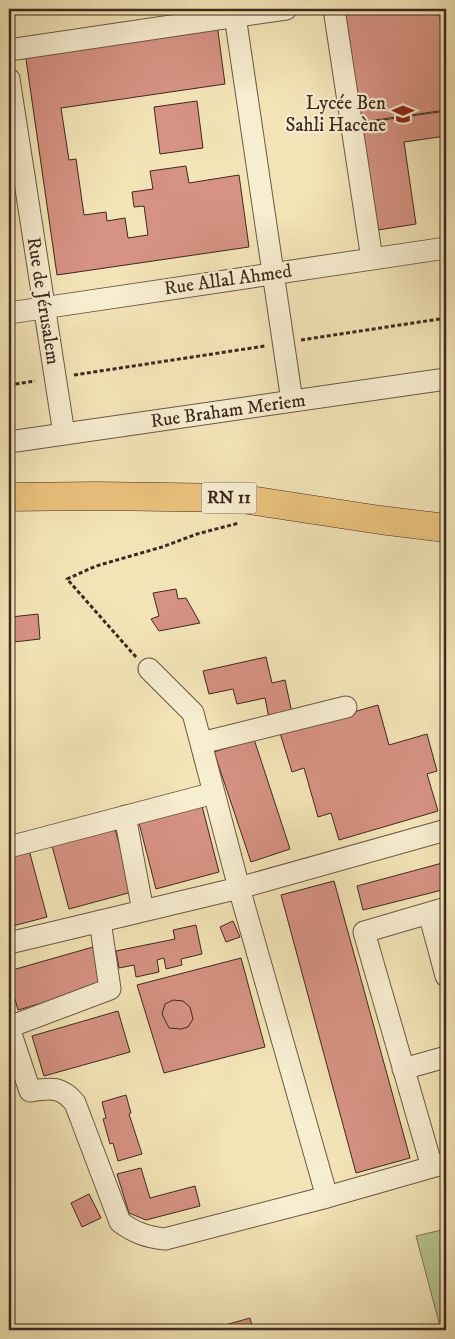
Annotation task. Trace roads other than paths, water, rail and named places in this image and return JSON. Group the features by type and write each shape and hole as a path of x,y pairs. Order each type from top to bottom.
{"main road":[{"name":"RN 11","path":"9,498 97,496 236,498 446,528"}],"street":[{"path":"9,50 234,12 286,9"},
{"path":"334,9 372,259"},
{"path":"234,12 292,401"},
{"name":"Rue de Jérusalem","path":"9,79 12,123 64,434"},
{"name":"Rue Allal Ahmed","path":"9,313 446,248"},
{"name":"Rue Braham Meriem","path":"9,442 446,378"},
{"path":"149,669 193,713 239,888 327,1197"},
{"path":"201,743 346,707"},
{"path":"9,847 214,793"},
{"path":"125,816 144,911"},
{"path":"9,943 239,888 446,830"},
{"path":"100,921 110,989 9,1028 30,1091 50,1088 62,1090 68,1094 75,1103 120,1222 132,1231 146,1237 165,1238 327,1197 439,1165 403,1069 364,932 437,911 446,973"},
{"path":"403,1069 446,1057"}],"place":[{"name":"Lycée Ben Sahli Hacène","path":"403,114"}]}
